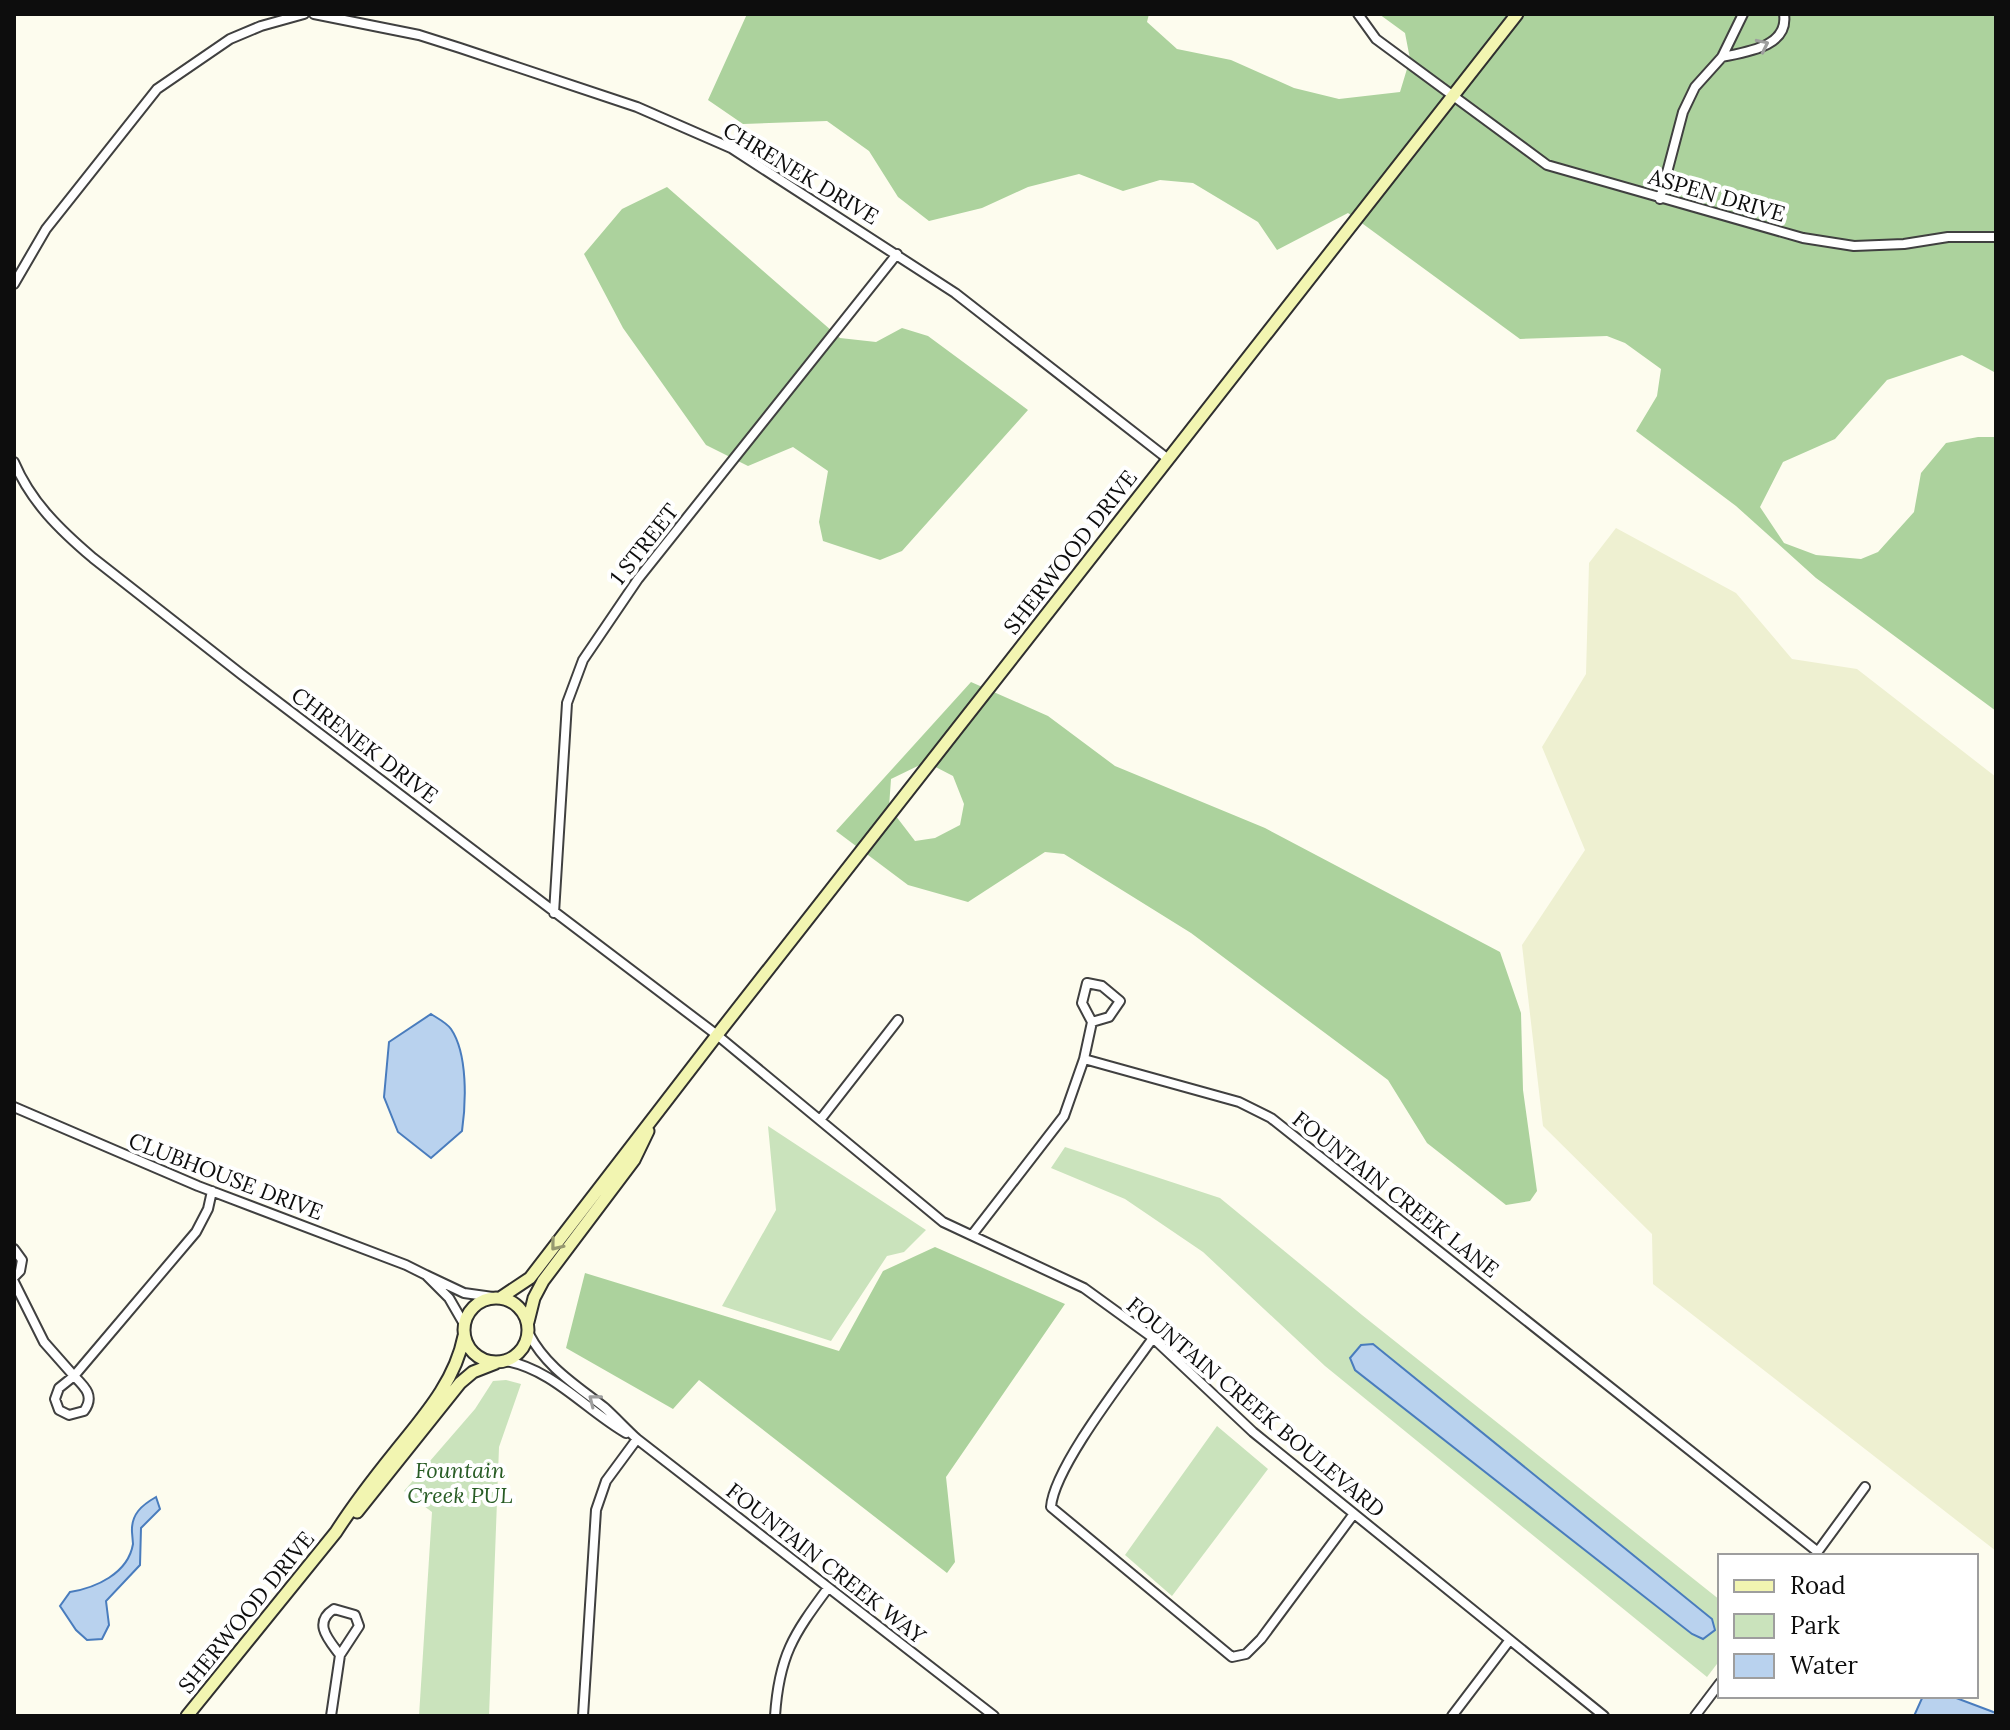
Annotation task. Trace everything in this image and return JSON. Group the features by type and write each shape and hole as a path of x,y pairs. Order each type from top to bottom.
{"street":[{"path":"14,284 46,229 157,89 230,39 304,14"},
{"name":"CHRENEK DRIVE","path":"314,14 419,35 637,107 731,148 955,293 1168,459"},
{"name":"ASPEN DRIVE","path":"1358,14 1376,39 1547,165 1803,238 1854,246 1904,244 1948,237 1996,237"},
{"name":"SHERWOOD DRIVE","path":"500,1298 530,1278 1517,14"},
{"path":"1660,199 1683,112 1695,87 1722,57 1743,14"},
{"path":"1722,57 1769,44 1781,34 1784,14"},
{"name":"1 STREET","path":"554,913 567,703 583,660 638,579 897,254"},
{"name":"CHRENEK DRIVE","path":"14,462 36,503 70,539 241,674 717,1035"},
{"path":"972,1235 1064,1116 1084,1059 1092,1022 1082,1003 1087,983 1102,986 1120,1001 1109,1017 1092,1022"},
{"path":"820,1120 898,1020"},
{"name":"FOUNTAIN CREEK BOULEVARD","path":"717,1035 943,1222 1084,1288 1153,1338 1253,1432 1604,1716"},
{"name":"FOUNTAIN CREEK LANE","path":"1084,1059 1239,1102 1271,1118 1816,1554"},
{"name":"CLUBHOUSE DRIVE","path":"14,1107 212,1191 406,1265 464,1293 500,1298"},
{"name":"SHERWOOD DRIVE","path":"528,1328 538,1289 634,1160 654,1116"},
{"path":"14,1249 22,1260 20,1271 14,1279 44,1342 74,1376 87,1390 89,1401 84,1411 69,1415 56,1405 56,1393 74,1376 196,1232 208,1209 212,1191"},
{"name":"CLUBHOUSE DRIVE","path":"426,1275 449,1298 464,1330"},
{"path":"500,1298 518,1305 528,1328 522,1351 501,1362 485,1361 476,1355 464,1330 468,1315 481,1301 500,1298"},
{"name":"FOUNTAIN CREEK WAY","path":"528,1328 539,1353 549,1364 608,1410 637,1439 994,1716"},
{"name":"SHERWOOD DRIVE","path":"187,1716 336,1532 454,1372 464,1330"},
{"path":"1153,1338 1081,1442 1052,1492 1051,1507 1232,1657 1246,1654 1261,1639 1353,1515"},
{"name":"SHERWOOD DRIVE","path":"336,1532 377,1489 460,1383 473,1372 501,1362"},
{"name":"FOUNTAIN CREEK WAY","path":"501,1362 528,1366 544,1375 602,1419 637,1439"},
{"path":"583,1716 596,1510 606,1481 637,1439"},
{"path":"1816,1554 1865,1487"},
{"path":"775,1716 780,1668 791,1640 828,1588"},
{"path":"331,1716 340,1655 359,1626 355,1615 334,1609 322,1622 323,1631 340,1655"},
{"path":"1452,1716 1509,1641"},
{"path":"1695,1716 1718,1686"}],"green space":[{"path":"747,14 1149,14 1147,22 1177,49 1231,60 1294,88 1339,99 1400,92 1410,59 1405,33 1379,14 1996,14 1996,373 1962,355 1887,380 1835,439 1783,462 1760,507 1784,543 1816,555 1861,559 1878,552 1914,512 1921,473 1946,443 1996,437 1996,711 1816,578 1736,506 1636,431 1657,396 1661,369 1625,343 1607,336 1520,339 1348,213 1277,250 1258,222 1193,183 1160,180 1123,191 1079,174 1028,187 982,208 929,221 898,197 869,151 827,121 743,124 708,100"},
{"path":"667,187 840,338 876,342 902,328 928,336 1028,410 902,551 880,560 823,541 819,522 828,471 793,447 748,466 706,445 623,328 584,254 622,209"},
{"path":"1616,528 1736,593 1792,659 1857,669 1996,777 1996,1551 1653,1284 1652,1234 1543,1126 1522,945 1585,850 1542,747 1586,674 1589,563"},
{"path":"971,682 1048,716 1115,766 1265,828 1500,952 1521,1013 1523,1090 1537,1191 1530,1201 1506,1205 1427,1143 1388,1080 1191,933 1064,854 1045,852 968,902 908,885 836,831","holes":["926,762 953,776 964,804 960,825 935,838 915,841 889,807 891,779"]},
{"path":"768,1126 926,1230 904,1252 887,1256 831,1341 722,1306 776,1210"},
{"path":"1065,1147 1220,1198 1718,1598 1718,1663 1707,1677 1325,1366 1203,1252 1125,1199 1051,1168"},
{"path":"935,1247 1065,1304 946,1477 955,1562 947,1573 699,1380 673,1409 566,1348 585,1273 839,1351 883,1271"},
{"name":"Fountain Creek PUL","path":"493,1381 521,1384 499,1447 489,1716 419,1716 432,1512 404,1491 475,1409"},
{"path":"1217,1426 1268,1469 1172,1596 1125,1555"}],"water":[{"path":"431,1014 449,1027 457,1039 465,1093 462,1131 431,1158 398,1132 384,1097 389,1042"},
{"path":"1373,1344 1712,1619 1715,1630 1703,1639 1692,1634 1355,1370 1350,1358 1361,1345"},
{"path":"156,1497 160,1509 141,1528 140,1565 106,1601 109,1625 102,1639 87,1640 60,1606 70,1592 100,1583 125,1564 133,1544 135,1515"},
{"path":"1922,1698 1956,1698 1996,1713 1996,1716 1914,1716"}]}
